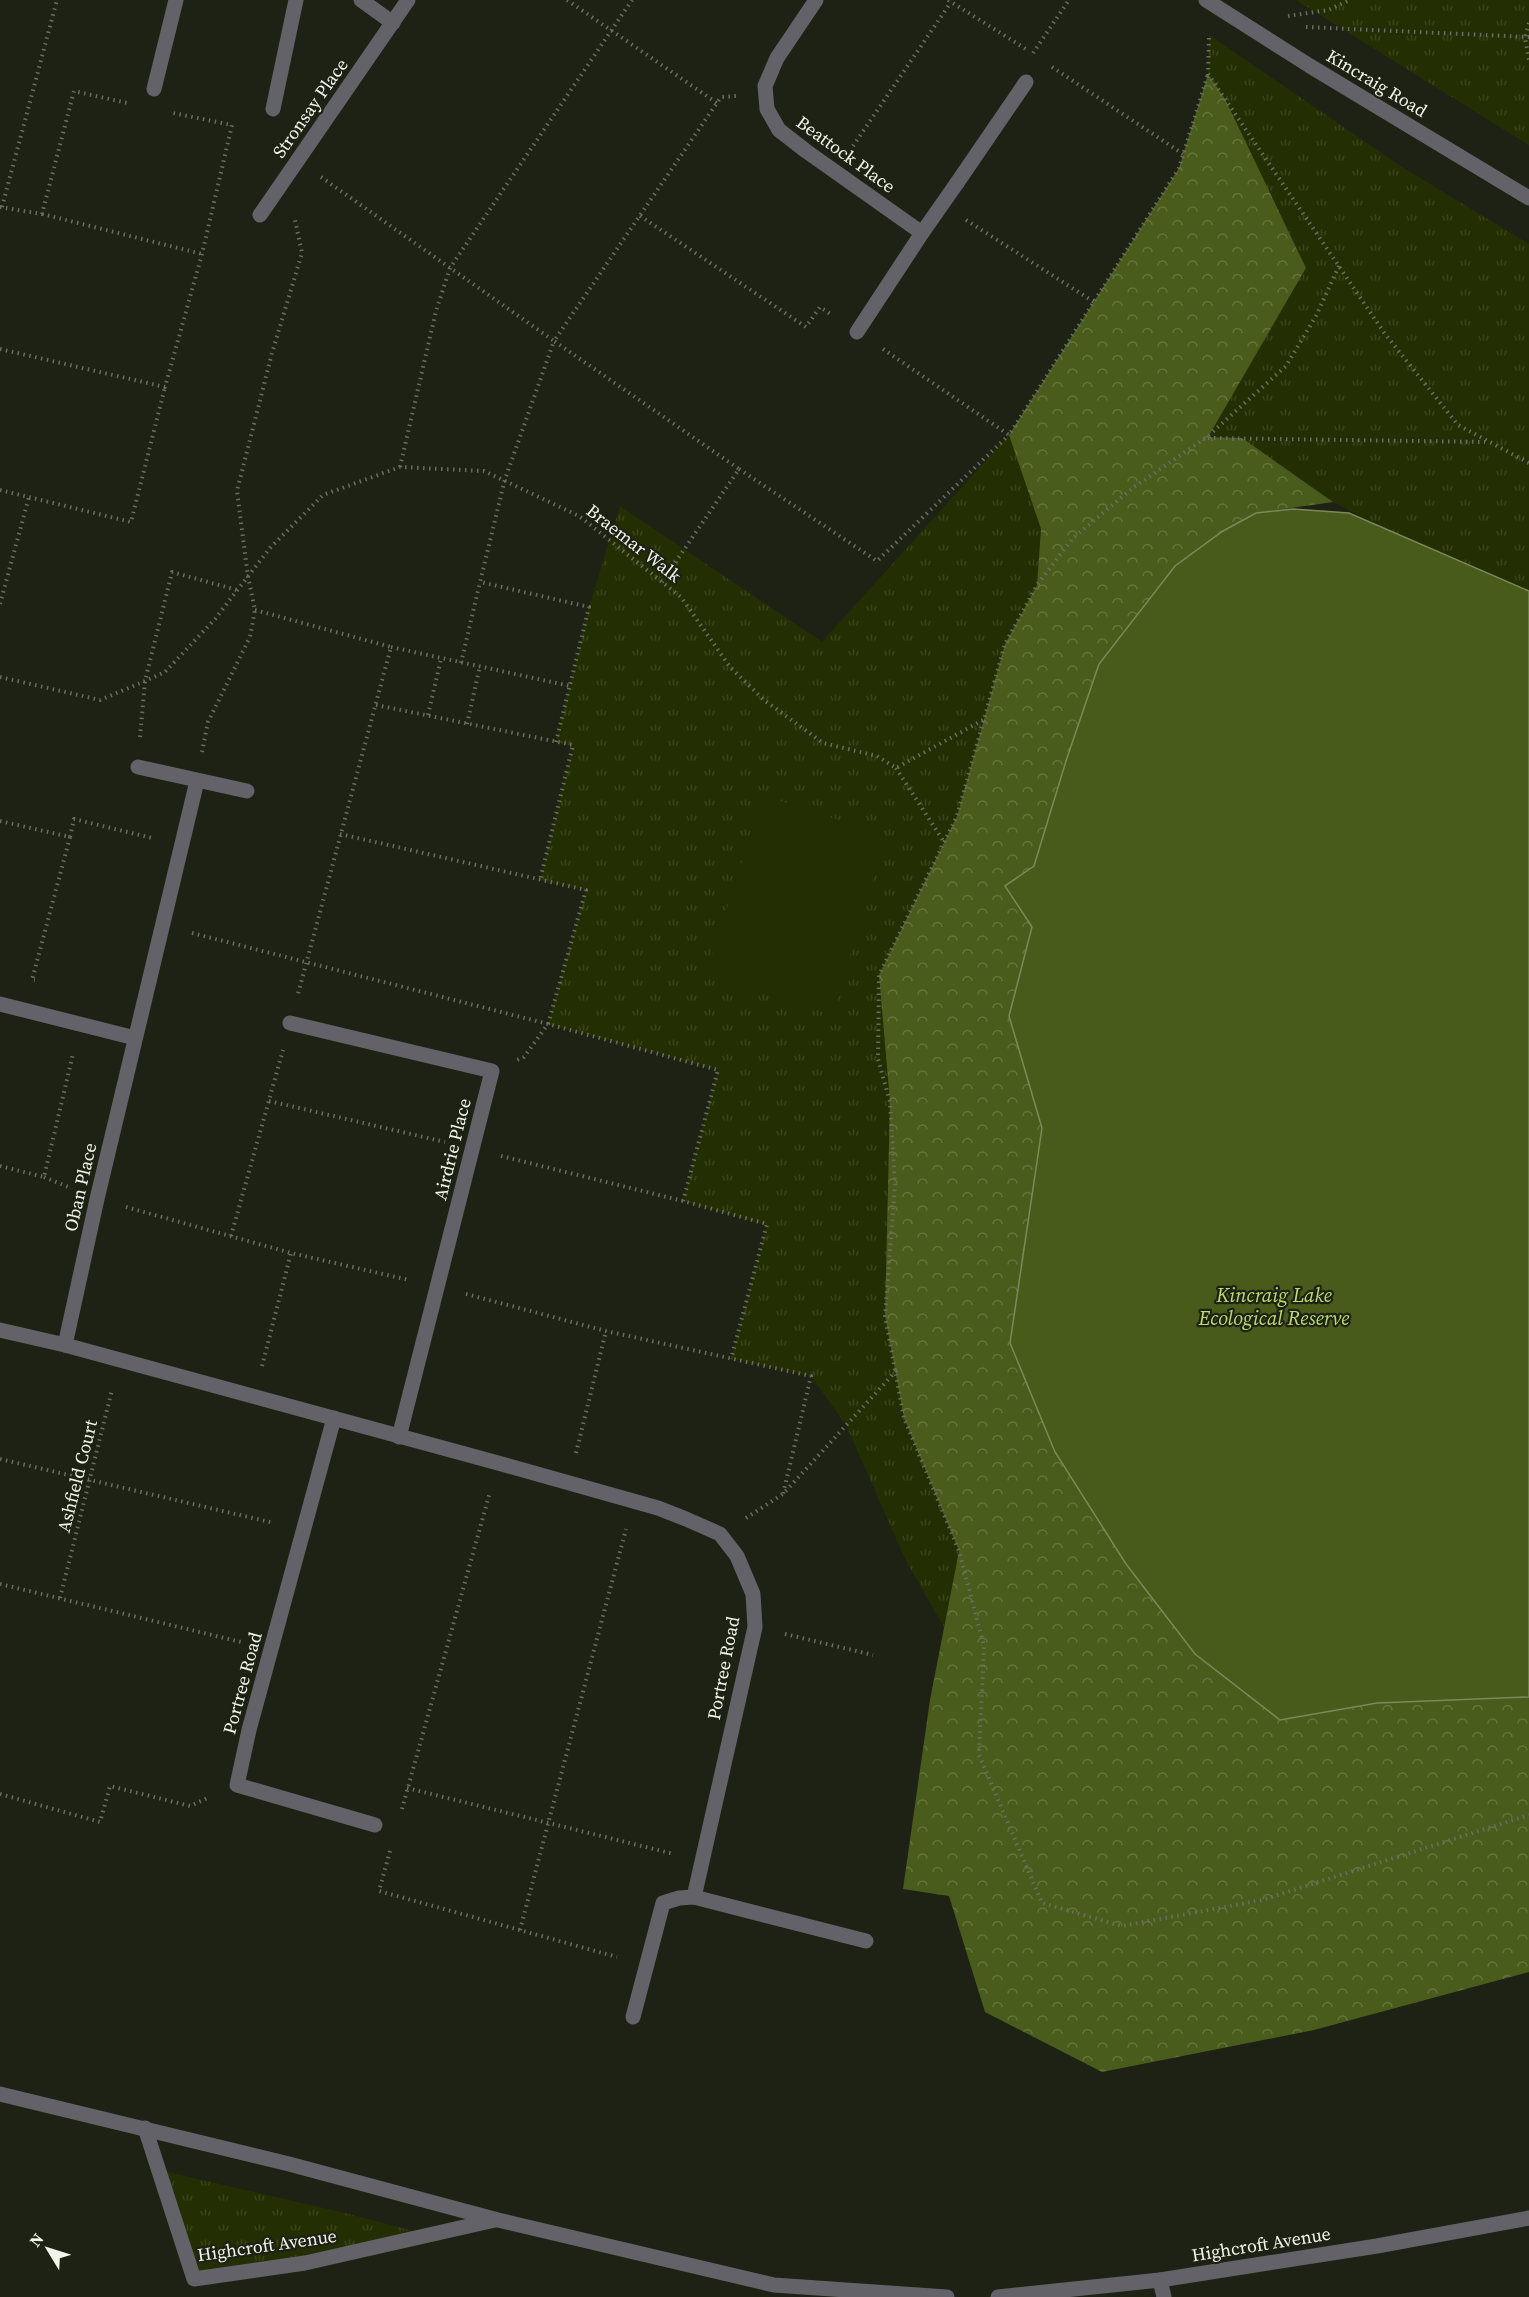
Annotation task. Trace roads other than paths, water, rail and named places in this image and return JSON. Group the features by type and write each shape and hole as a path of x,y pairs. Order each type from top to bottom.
{"street":[{"path":"154,89 176,0"},
{"path":"273,109 296,0"},
{"path":"361,0 393,23"},
{"name":"Stronsay Place","path":"260,215 408,0"},
{"name":"Beattock Place","path":"816,0 777,58 765,87 767,109 779,130 922,233"},
{"name":"Kincraig Road","path":"1206,0 1529,198"},
{"path":"857,332 1026,82"},
{"path":"138,768 247,791"},
{"name":"Oban Place","path":"65,1345 97,1199 197,781"},
{"path":"0,1004 135,1038"},
{"name":"Airdrie Place","path":"290,1023 492,1071 399,1437"},
{"name":"Portree Road","path":"0,1330 65,1345 569,1483 677,1515 720,1534 737,1556 753,1594 755,1627 694,1897"},
{"name":"Portree Road","path":"334,1418 237,1785 375,1825"},
{"path":"633,2017 663,1903 679,1898 694,1897 866,1941"},
{"name":"Highcroft Avenue","path":"0,2094 145,2128 773,2291 947,2297"},
{"name":"Highcroft Avenue","path":"145,2128 194,2279 305,2263 498,2220"},
{"name":"Highcroft Avenue","path":"998,2297 1160,2280 1377,2246 1529,2218"},
{"path":"1160,2280 1164,2297"}],"water":[{"name":"Kincraig Lake Ecological Reserve","path":"1293,509 1349,513 1529,591 1529,1697 1377,1703 1280,1720 1195,1654 1126,1564 1055,1452 1010,1343 1042,1128 1009,1016 1032,927 1005,886 1034,866 1099,664 1175,566 1223,531 1256,513"}]}
